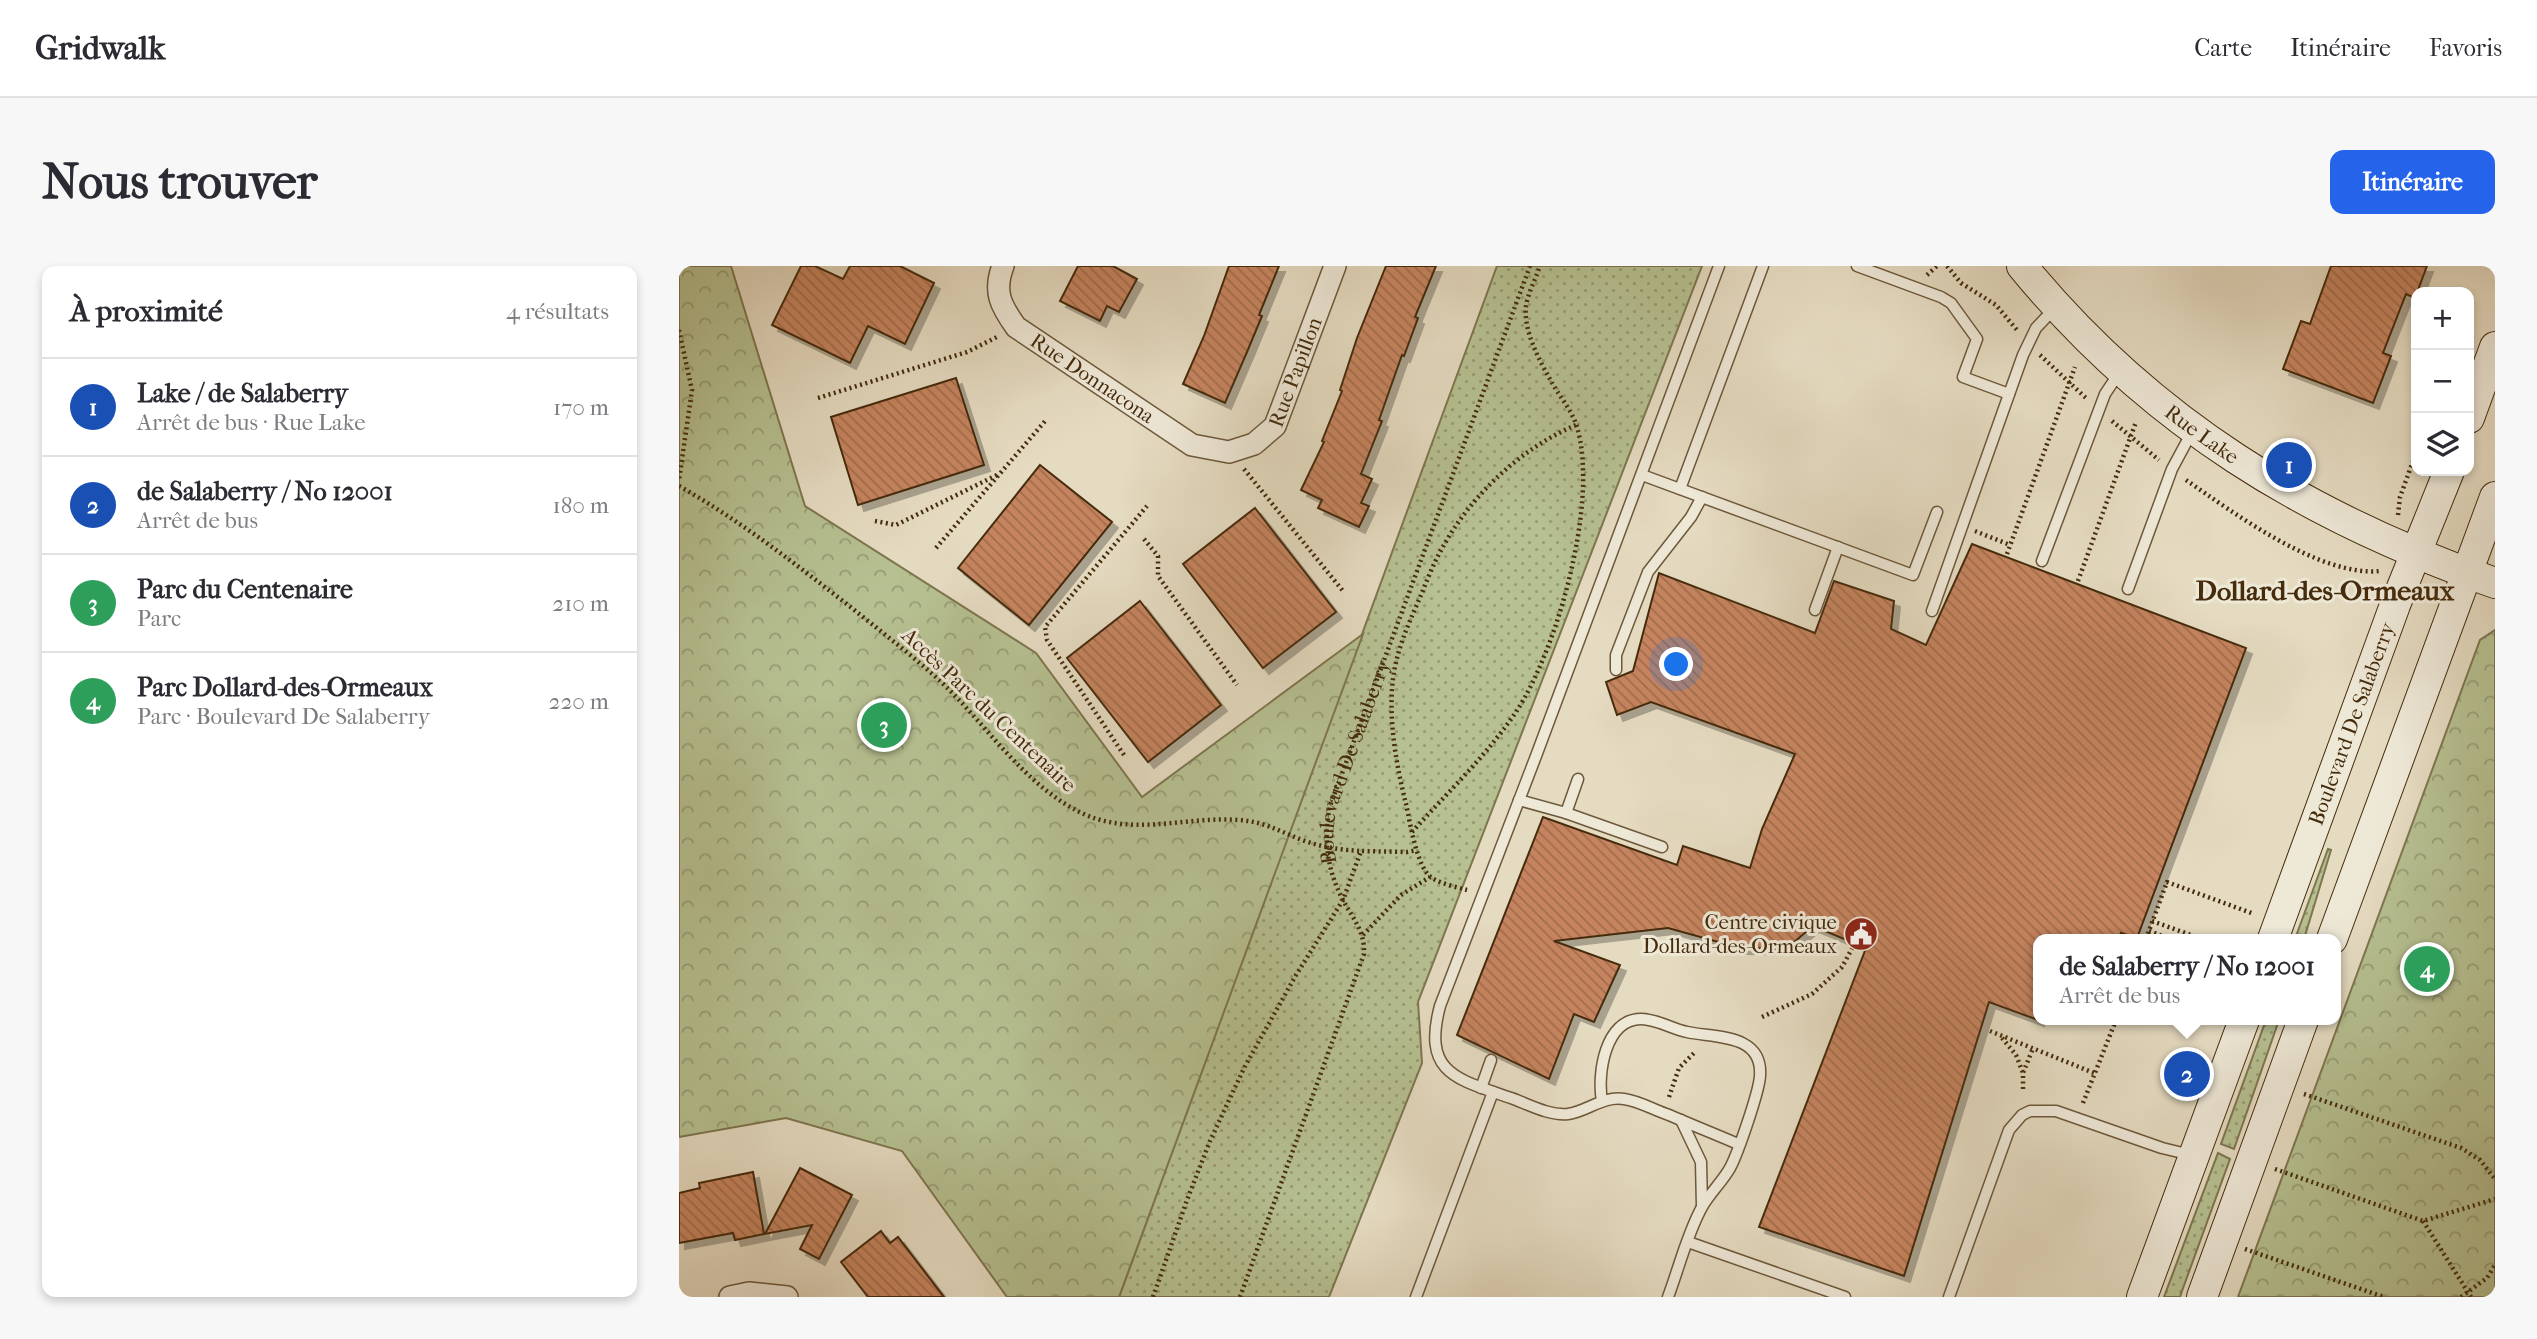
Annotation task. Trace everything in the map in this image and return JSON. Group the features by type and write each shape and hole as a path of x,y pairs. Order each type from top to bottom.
{"street":[{"name":"Rue Donnacona","path":"1003,266 999,277 1001,306 1016,327 1192,445 1229,452"},
{"name":"Rue Papillon","path":"1229,452 1254,444 1275,426 1335,266"},
{"name":"Rue Lake","path":"2022,266 2057,306 2121,370 2193,430 2253,471 2370,534 2495,583"},
{"path":"2471,413 2495,346"},
{"name":"Boulevard De Salaberry","path":"2275,934 2447,476"},
{"path":"2334,934 2495,497"},
{"path":"2142,1297 2242,1025"},
{"path":"2202,1297 2301,1025"},
{"path":"730,1297 749,1293 787,1297"}],"lane":[{"path":"1719,266 1436,1022 1435,1048 1438,1058 1454,1075 1481,1088 1557,1114 1577,1111 1602,1101 1624,1099 1738,1143"},
{"path":"1680,489 1763,266"},
{"path":"1857,266 1941,296 1951,303 1977,338 1963,377 2009,394"},
{"path":"1932,611 2009,394 2036,328 2057,306"},
{"path":"2042,561 2105,394 2121,370"},
{"path":"2128,589 2172,469 2193,430"},
{"path":"1642,475 1913,575 1937,512"},
{"path":"1616,670 1616,654 1648,572 1691,517 1702,497"},
{"path":"1815,610 1838,547"},
{"path":"1566,813 1578,779"},
{"path":"1520,800 1566,813 1662,847"},
{"path":"1602,1101 1599,1082 1602,1063 1615,1033 1630,1021 1644,1019 1683,1032 1730,1038 1751,1050 1760,1066 1759,1081 1730,1167 1702,1206 1668,1297"},
{"path":"1481,1088 1491,1060"},
{"path":"1416,1297 1493,1092"},
{"path":"1949,1297 2009,1130 2022,1115 2036,1109 2056,1111 2162,1148 2194,1156"},
{"path":"1681,1121 1701,1163 1702,1206"},
{"path":"1688,1242 1845,1297"}],"path":[{"name":"Boulevard De Salaberry","path":"1363,935 1343,900 1330,868 1327,848 1330,806 1530,266"},
{"path":"1412,832 1482,755 1515,712 1530,687 1546,650 1576,557 1583,473 1576,425 1550,380 1527,323 1526,305 1541,266"},
{"path":"1924,277 1937,266"},
{"path":"1947,266 1961,283 1996,305 2016,330"},
{"path":"818,398 967,352 1016,327"},
{"path":"679,330 692,390 679,479"},
{"path":"2040,355 2081,394"},
{"path":"2007,554 2075,367"},
{"path":"936,548 1046,420"},
{"path":"2078,581 2136,422"},
{"path":"1472,891 1430,877 1422,867 1396,757 1392,707 1393,675 1399,647 1439,554 1460,519 1508,468 1556,433 1576,425"},
{"path":"2118,427 2163,462"},
{"path":"1229,452 1343,591"},
{"path":"2400,505 2400,497 2411,467"},
{"path":"875,521 896,525 1001,473"},
{"path":"2182,477 2268,532 2322,561 2343,569 2371,572"},
{"name":"Accès Parc du Centenaire","path":"679,486 750,530 903,650 966,707 1023,769 1066,804 1101,821 1123,825 1180,824 1212,820 1255,821 1327,848 1361,851 1417,850"},
{"path":"1124,755 1047,640 1045,627 1147,506"},
{"path":"1974,531 2010,545"},
{"path":"1144,539 1158,556 1158,576 1237,685"},
{"path":"1403,604 1416,608"},
{"path":"1153,1297 1210,1141 1244,1068 1296,975 1343,900 1361,851"},
{"path":"1240,1297 1360,968 1364,954 1363,935 1401,895 1430,877"},
{"path":"2148,934 2167,882 2246,911"},
{"path":"2153,921 2188,934"},
{"path":"2149,931 2157,934"},
{"path":"1762,1017 1795,1003 1820,988 1842,967 1855,943"},
{"path":"2082,1103 2114,1025"},
{"path":"1990,1031 2094,1073"},
{"path":"1999,1034 2016,1055 2023,1073 2024,1089"},
{"path":"2023,1073 2033,1048"},
{"path":"1663,1113 1679,1068 1696,1050"},
{"path":"2301,1093 2461,1148 2480,1160 2495,1179"},
{"path":"2274,1168 2423,1221 2495,1199"},
{"path":"2423,1221 2470,1295"},
{"path":"2244,1248 2384,1297"},
{"path":"2461,1297 2470,1295 2487,1278 2495,1265"}],"green space":[{"path":"679,266 731,266 805,506 1036,653 1142,797 1363,634 1119,1297 1007,1297 902,1151 786,1118 679,1137"},
{"path":"1497,266 1702,266 1418,1002 1422,1063 1329,1297 1119,1297"},
{"path":"2495,630 2495,1297 2238,1297 2338,1025 2341,1025 2341,1017 2480,640"},
{"path":"2328,849 2331,850 2306,934 2297,934"},
{"path":"2264,1025 2277,1025 2234,1149 2221,1144"},
{"path":"2218,1153 2230,1159 2180,1297 2164,1297"}],"building":[{"path":"801,266 815,266 843,279 850,266 900,266 934,283 905,344 868,326 850,363 772,325"},
{"path":"1078,266 1113,266 1137,279 1119,312 1107,306 1100,321 1060,301"},
{"path":"1229,266 1279,266 1259,315 1262,316 1225,403 1183,384 1204,336"},
{"path":"1386,266 1436,266 1415,317 1418,318 1404,356 1402,355 1379,420 1382,421 1361,474 1372,479 1361,503 1369,506 1359,527 1318,508 1322,500 1301,490 1324,442 1322,441 1342,391 1340,390 1357,338"},
{"path":"2331,266 2427,266 2419,287 2411,287 2411,296 2406,294 2383,353 2391,356 2373,403 2283,369 2301,321 2310,324"},
{"path":"956,378 984,465 858,505 831,417"},
{"path":"1040,465 1112,522 1029,625 958,568"},
{"path":"1255,508 1336,612 1263,668 1183,564"},
{"path":"1972,544 2246,648 2139,934 2033,934 2033,1018 1989,1002 1904,1276 1759,1227 1866,948 1813,926 1786,949 1740,948 1668,928 1554,941 1620,965 1594,1022 1574,1014 1549,1079 1457,1035 1543,817 1677,865 1683,846 1750,868 1762,829 1795,754 1651,702 1617,715 1606,682 1633,671 1659,573 1815,633 1834,581 1894,601 1891,629 1926,645"},
{"path":"1140,601 1221,705 1148,762 1067,658"},
{"path":"800,1168 852,1195 819,1259 800,1249 812,1225 765,1234"},
{"path":"753,1172 764,1234 735,1240 733,1233 679,1243 679,1193 700,1188 699,1183"},
{"path":"881,1231 890,1243 898,1237 944,1297 868,1297 841,1262"}],"place":[{"name":"Lake / de Salaberry","path":"2289,465"},
{"name":"Parc du Centenaire","path":"884,725"},
{"name":"Centre civique Dollard-des-Ormeaux","path":"1861,934"},
{"name":"Parc Dollard-des-Ormeaux","path":"2427,969"},
{"name":"de Salaberry / No 12001","path":"2187,1074"}],"district":[{"name":"Dollard-des-Ormeaux","path":"2325,590"}]}
